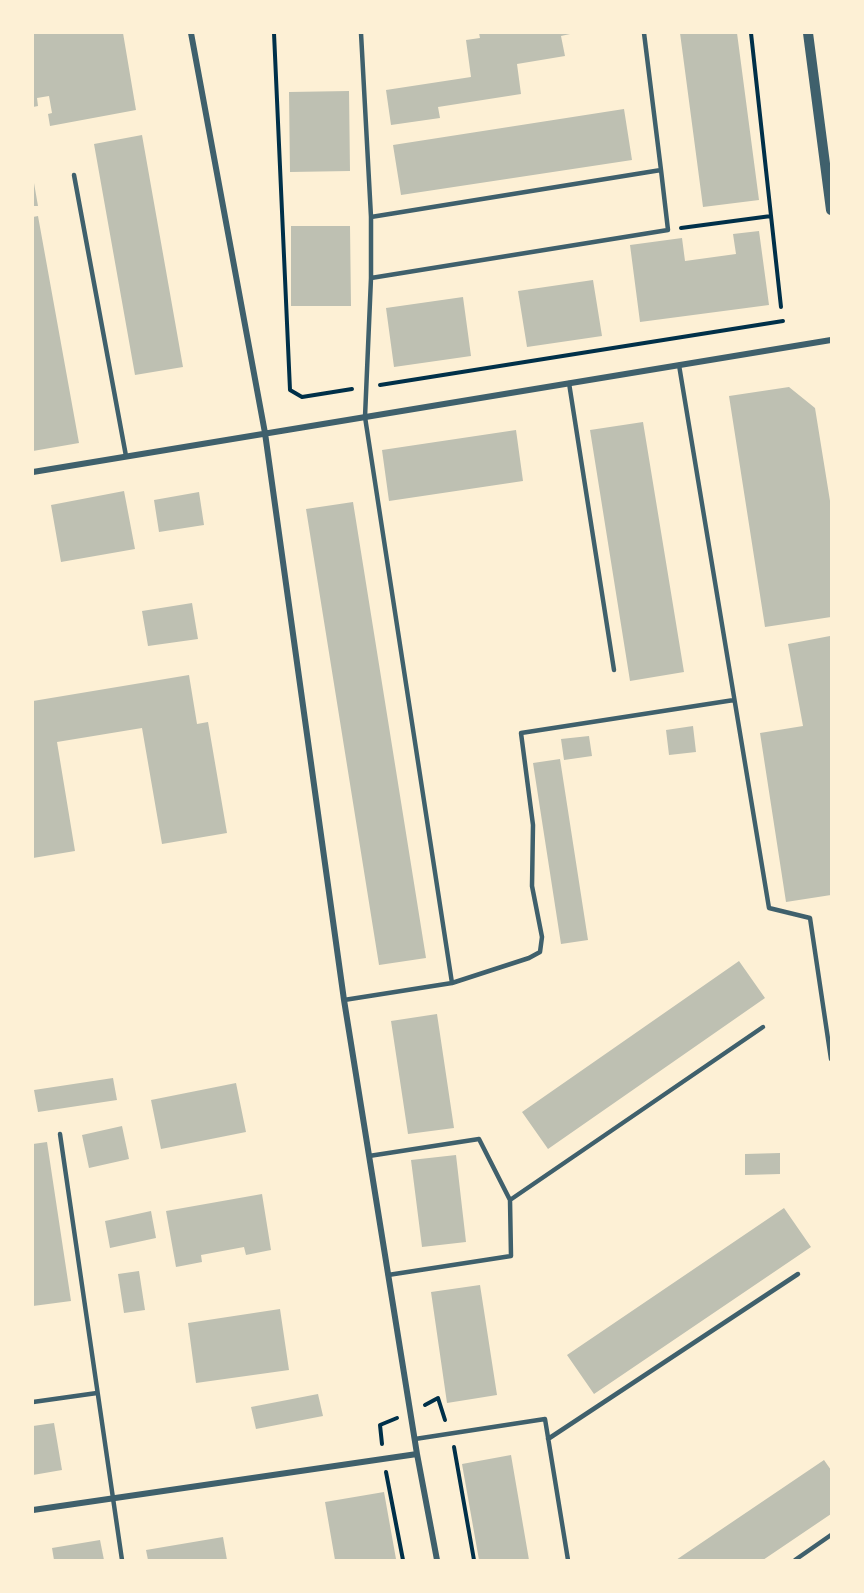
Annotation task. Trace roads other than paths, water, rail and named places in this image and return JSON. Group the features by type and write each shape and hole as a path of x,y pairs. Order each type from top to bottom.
{"street":[{"path":"191,33 266,433 344,1000 417,1454 437,1560"},
{"path":"808,33 831,210"},
{"path":"33,472 831,340"},
{"path":"33,1510 417,1454"}],"lane":[{"path":"361,33 371,217 371,278 365,417 452,983"},
{"path":"371,278 668,230 644,33"},
{"path":"371,217 661,170"},
{"path":"74,175 126,456"},
{"path":"680,365 769,908 810,918 831,1059"},
{"path":"569,383 614,670"},
{"path":"344,1000 452,983 529,958 540,952 542,937 532,886 533,825 521,733 735,699"},
{"path":"510,1200 763,1027"},
{"path":"60,1134 122,1560"},
{"path":"369,1156 478,1138 510,1200 511,1256 388,1275"},
{"path":"548,1439 798,1274"},
{"path":"33,1402 97,1393"},
{"path":"415,1438 544,1419 568,1560"},
{"path":"795,1560 831,1535"}]}
